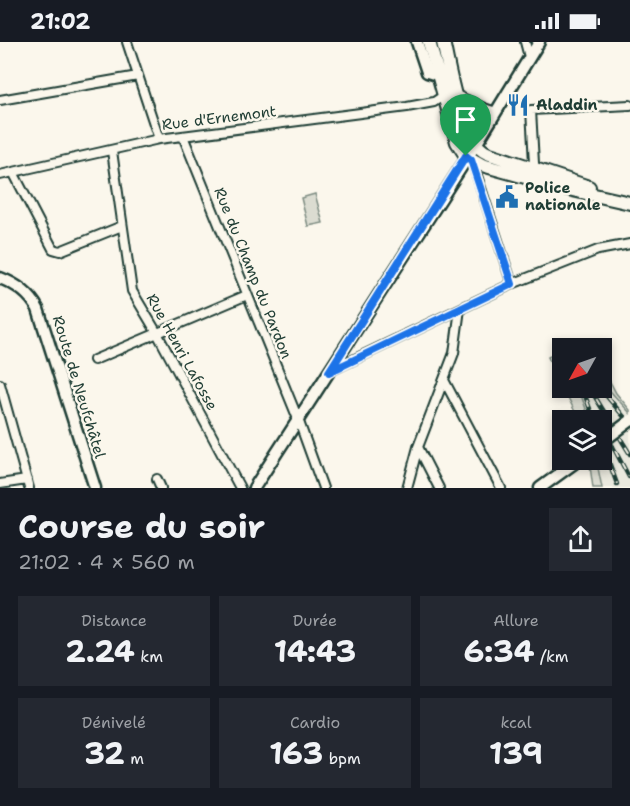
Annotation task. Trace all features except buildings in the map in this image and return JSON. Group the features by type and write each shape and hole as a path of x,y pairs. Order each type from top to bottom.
{"main road":[{"path":"417,42 427,72 437,75"},
{"path":"429,42 457,142 469,158 544,183 603,198 630,202"},
{"path":"443,42 456,95 468,133 475,145 491,154 630,202"},
{"path":"254,488 469,158 539,42"},
{"name":"Route de Neufchâtel","path":"0,278 20,288 31,298 38,309 95,488"},
{"path":"612,434 630,421"},
{"path":"540,488 564,470"}],"street":[{"path":"127,42 159,139"},
{"path":"525,42 529,57"},
{"path":"0,100 138,76"},
{"path":"456,95 496,112"},
{"name":"Rue d'Ernemont","path":"0,175 159,139 407,107 434,102 443,96 456,95"},
{"path":"532,167 534,163 531,110 630,105"},
{"name":"Rue du Champ du Pardon","path":"183,136 298,419 323,488"},
{"name":"Rue Henri Lafosse","path":"112,151 132,291 158,333 240,488"},
{"path":"469,158 512,284"},
{"path":"13,172 53,249 60,251 122,226"},
{"path":"329,372 512,284 598,250 630,244"},
{"path":"94,360 247,295"},
{"path":"407,488 418,447 454,353 460,309"},
{"path":"444,380 501,488"},
{"path":"0,384 28,484 0,484"},
{"path":"418,447 439,488"},
{"path":"157,479 161,488"}],"shaded area":[{"path":"467,106 483,114 477,129 470,122"},
{"path":"315,194 323,223 308,226 301,198"},
{"path":"612,385 630,410 630,413 612,393"},
{"path":"612,393 630,413 630,488 602,488 598,470 612,470 612,410 586,410 582,398 612,398"},
{"path":"568,398 582,398 586,410 574,410"},
{"path":"591,470 598,470 602,488 593,488"}],"railway":[{"path":"586,398 590,410"},
{"path":"596,398 630,454"},
{"path":"608,398 630,424"},
{"path":"612,445 629,477"},
{"path":"612,470 617,484"}],"place":[{"name":"Aladdin","path":"518,105"},
{"name":"Police nationale","path":"507,197"}],"route":[{"path":"466,156 471,160 512,284 329,372 457,172 466,156"}]}
